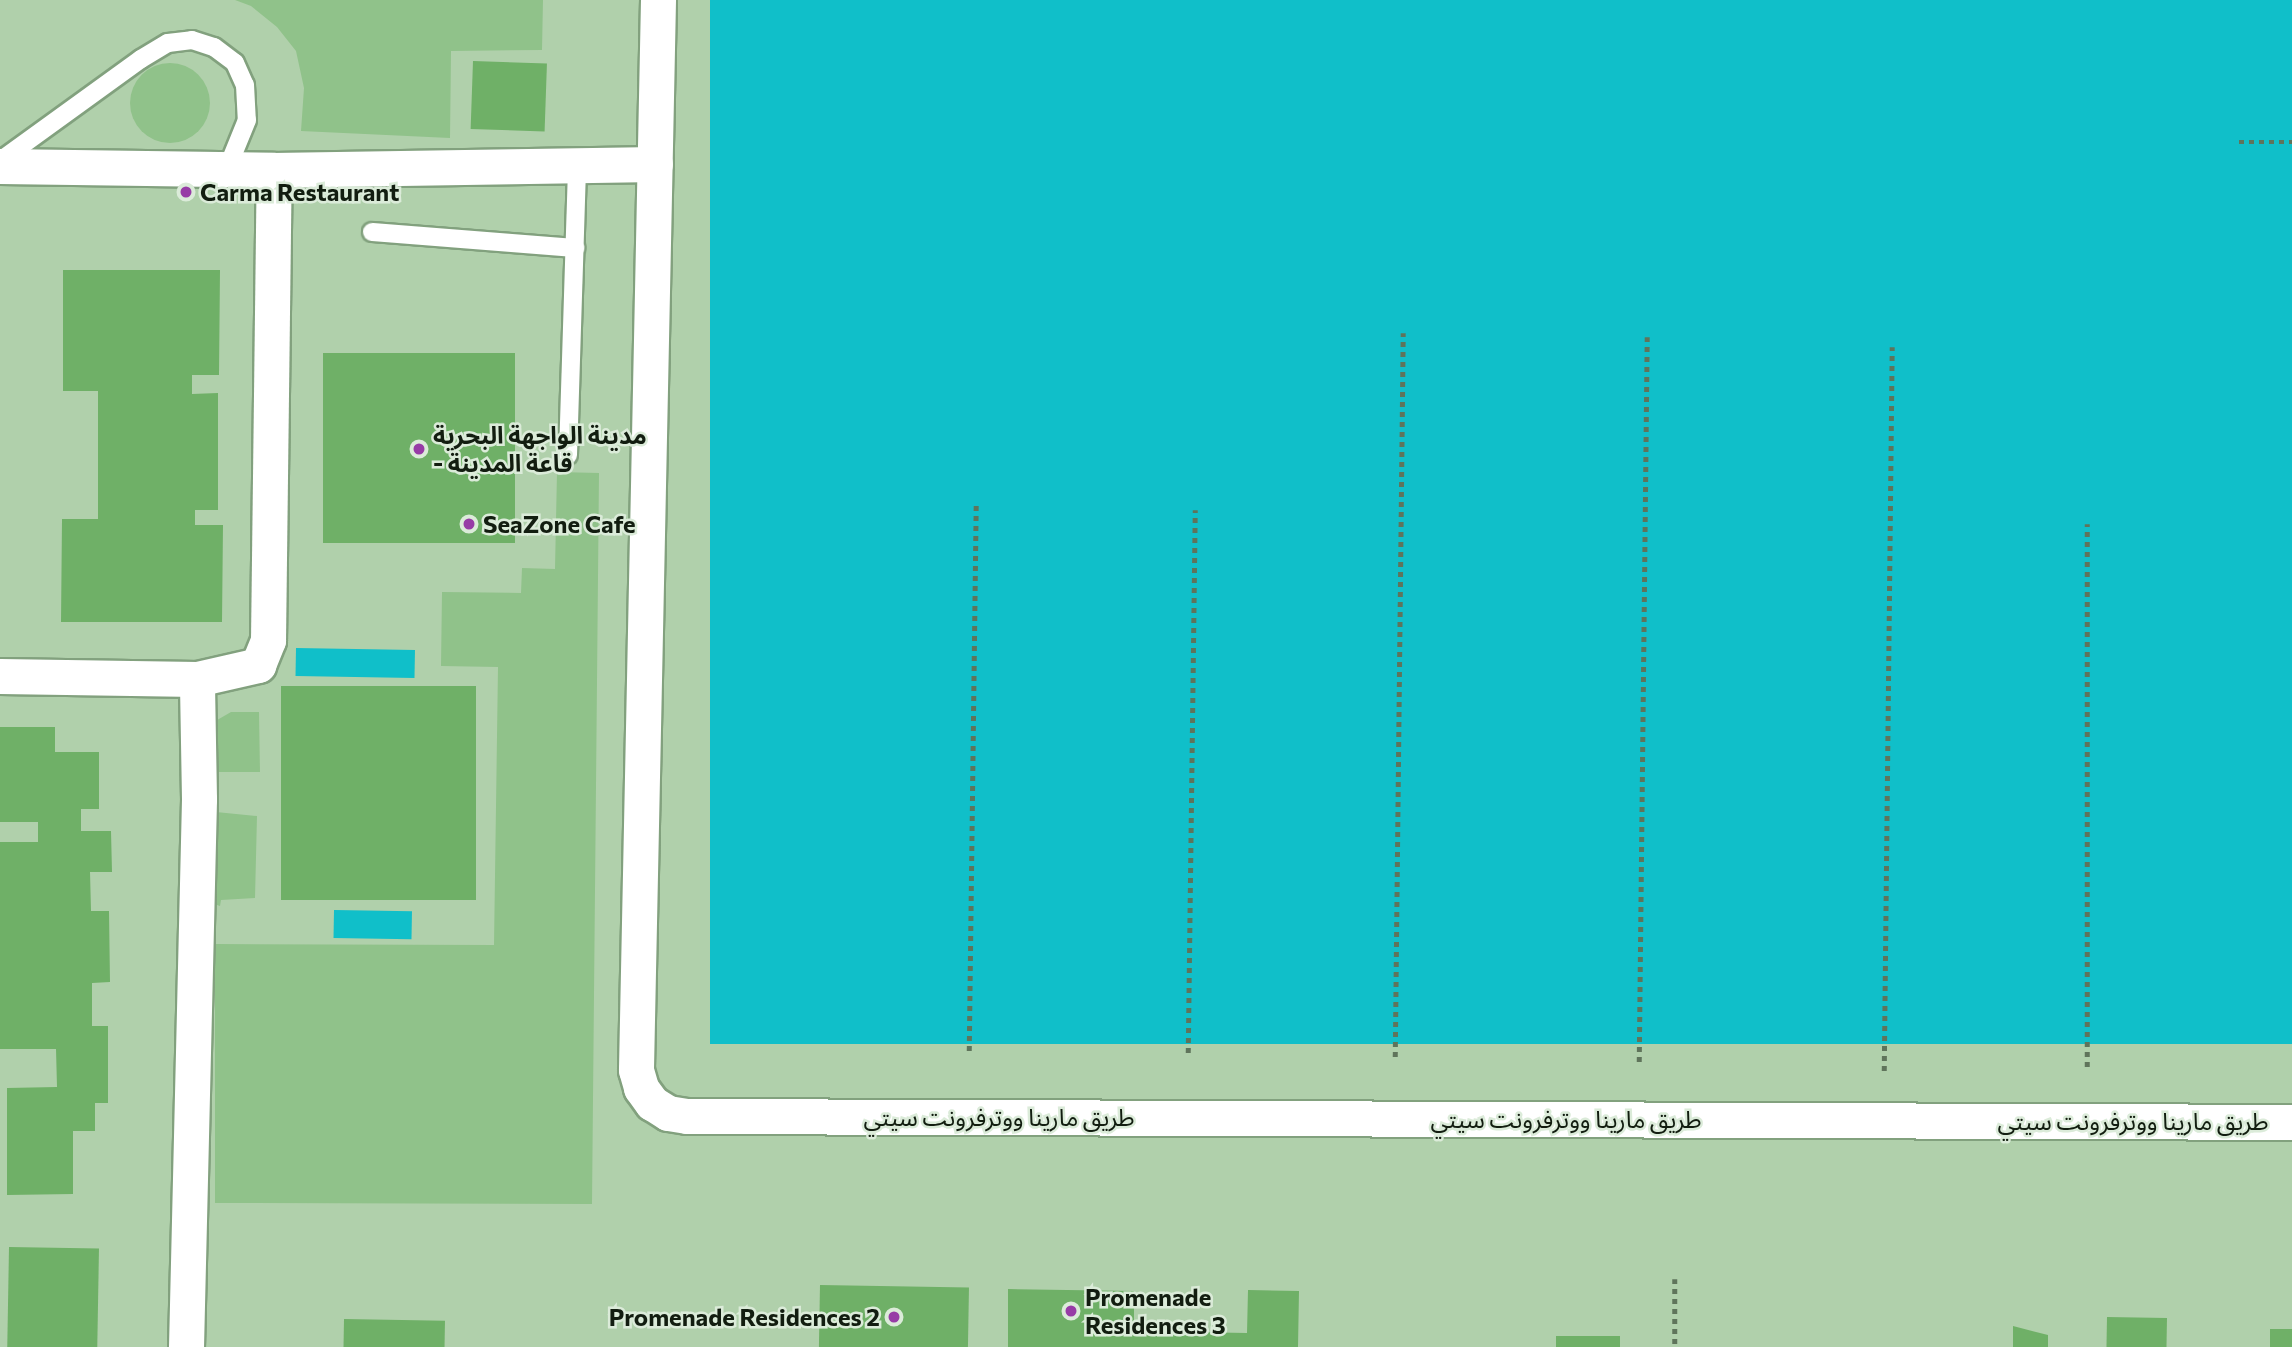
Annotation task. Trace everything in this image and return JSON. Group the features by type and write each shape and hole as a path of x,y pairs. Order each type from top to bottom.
{"street":[{"name":"طريق مارينا ووترفرونت سيتي","path":"658,0 636,1070 641,1088 652,1103 668,1113 2292,1122"},
{"path":"0,163 274,170 654,164"},
{"path":"0,676 197,679 257,665 268,640 274,170"},
{"path":"186,1347 199,799 197,679"}],"lane":[{"path":"0,163 141,59 168,43 192,40 214,47 235,63 245,85 247,120 227,169"},
{"path":"568,455 577,165"},
{"path":"372,232 575,248"}],"path":[{"path":"2239,142 2292,142"},
{"path":"1395,1057 1403,333"},
{"path":"1639,1062 1647,337"},
{"path":"1884,1072 1892,347"},
{"path":"969,1051 976,505"},
{"path":"1188,1053 1195,510"},
{"path":"2087,524 2087,1067"},
{"path":"1675,1279 1675,1347"}],"green space":[{"path":"235,0 543,0 542,50 451,51 450,138 301,131 304,88 296,51 277,27 251,6"},
{"path":"170,63 185,66 198,75 207,88 210,103 207,118 198,131 185,140 170,143 155,140 142,131 133,118 130,103 133,88 142,75 155,66"},
{"path":"557,472 599,473 592,1204 215,1203 215,944 494,945 498,667 441,666 442,592 521,593 522,568 555,569"},
{"path":"231,712 259,712 260,772 208,772 212,723"},
{"path":"206,811 257,816 255,898 221,900 220,906 208,902"}],"water":[{"path":"710,0 2292,0 2292,1044 710,1044"},
{"path":"296,648 415,650 414,678 296,676"},
{"path":"334,910 412,911 411,939 334,938"}],"building":[{"path":"473,61 547,64 545,132 471,129"},
{"path":"63,270 220,270 219,375 192,375 192,394 218,393 218,510 195,510 195,525 223,525 222,622 61,622 62,519 98,519 98,391 63,391"},
{"name":"مدينة الواجهة البحرية - قاعة المدينة","path":"323,353 515,353 515,543 323,543"},
{"path":"281,686 476,686 476,900 281,900"},
{"path":"0,727 55,727 55,752 99,752 99,809 81,809 81,831 111,831 112,872 90,872 91,911 109,911 110,982 92,983 92,1026 108,1026 108,1103 95,1103 95,1131 73,1131 73,1194 7,1195 7,1088 57,1087 56,1049 0,1049 0,842 38,842 38,822 0,822"},
{"path":"9,1247 99,1249 97,1347 7,1347"},
{"name":"Promenade Residences 2","path":"820,1285 969,1288 968,1347 819,1347"},
{"name":"Promenade Residences 3","path":"1008,1289 1134,1291 1134,1331 1247,1333 1248,1290 1299,1291 1298,1347 1008,1347"},
{"path":"2107,1317 2167,1318 2166,1347 2106,1347"},
{"path":"344,1319 445,1321 445,1347 344,1347"},
{"path":"2013,1326 2048,1335 2048,1347 2013,1347"},
{"path":"2270,1329 2292,1329 2292,1347 2270,1347"},
{"path":"1556,1336 1620,1336 1620,1347 1556,1347"}],"place":[{"name":"Carma Restaurant","path":"186,192"},
{"name":"مدينة الواجهة البحرية - قاعة المدينة","path":"419,449"},
{"name":"SeaZone Cafe","path":"469,524"},
{"name":"Promenade Residences 3","path":"1071,1311"},
{"name":"Promenade Residences 2","path":"894,1317"}]}
